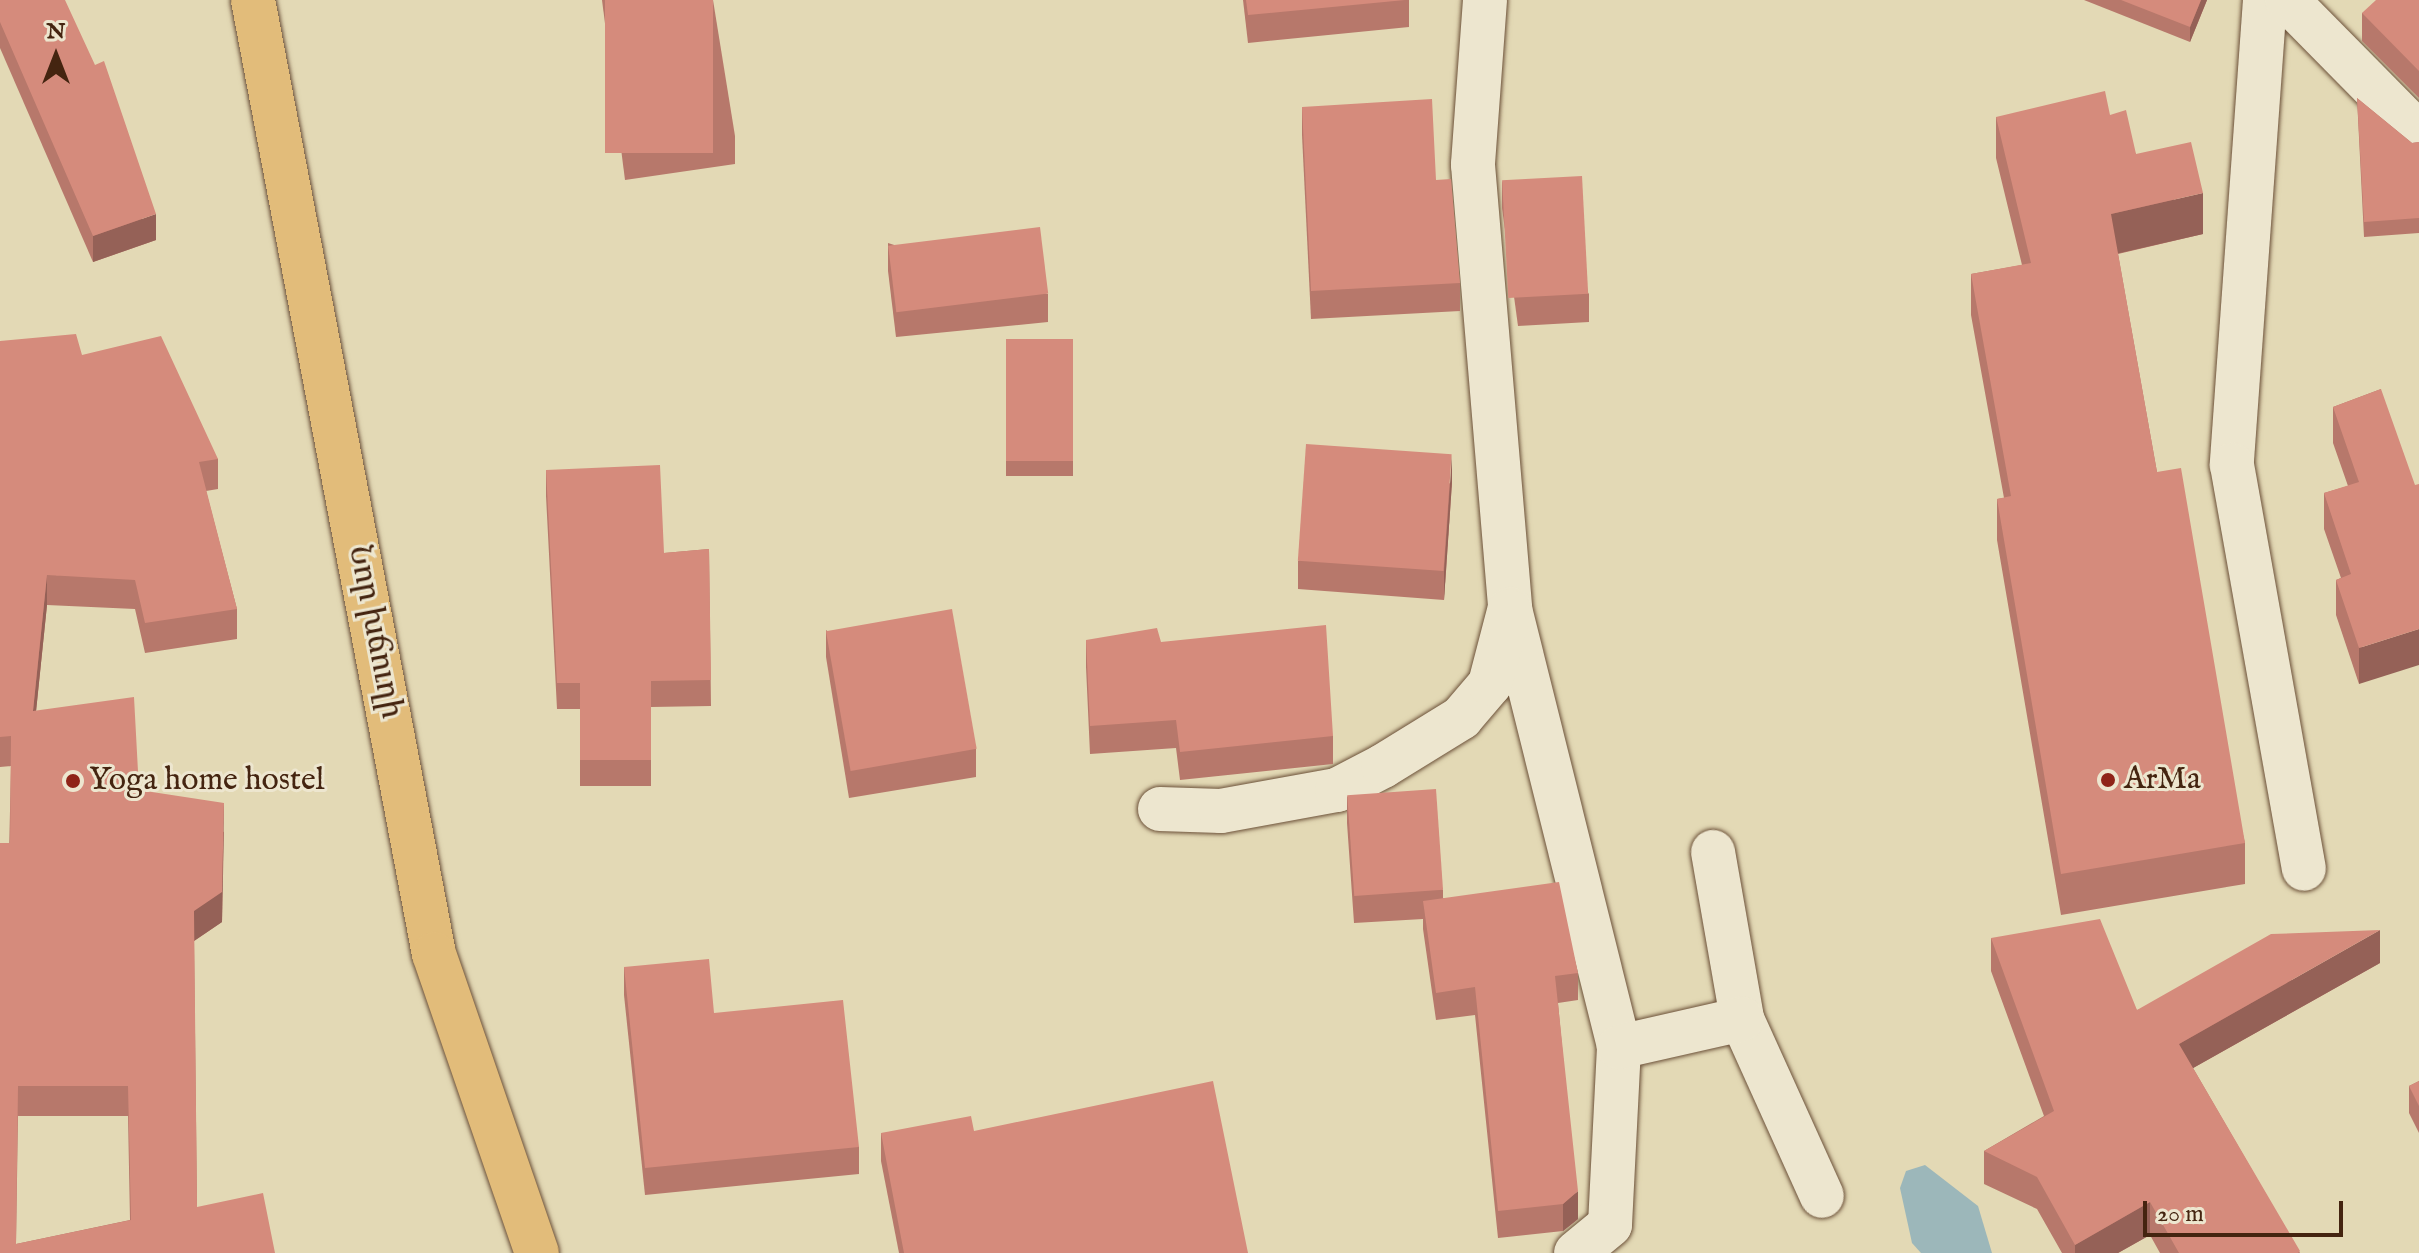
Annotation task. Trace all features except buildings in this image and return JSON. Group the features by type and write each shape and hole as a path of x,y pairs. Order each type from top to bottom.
{"main road":[{"name":"Նոր խճուղի","path":"253,0 434,954 537,1253"}],"street":[{"path":"1485,0 1473,165 1510,609 1619,1047 1610,1225 1576,1253"},
{"path":"2265,0 2232,465 2304,869"},
{"path":"2287,0 2419,134"},
{"path":"1160,809 1221,811 1337,790 1383,766 1461,718 1490,684 1510,609"},
{"path":"1713,852 1742,1019 1822,1196"},
{"path":"1619,1047 1742,1019"}],"water":[{"path":"1925,1165 1978,1206 1992,1253 1921,1253 1912,1243 1900,1188 1906,1171"}],"place":[{"name":"ArMa","path":"2108,780"},
{"name":"Yoga home hostel","path":"73,781"}]}
